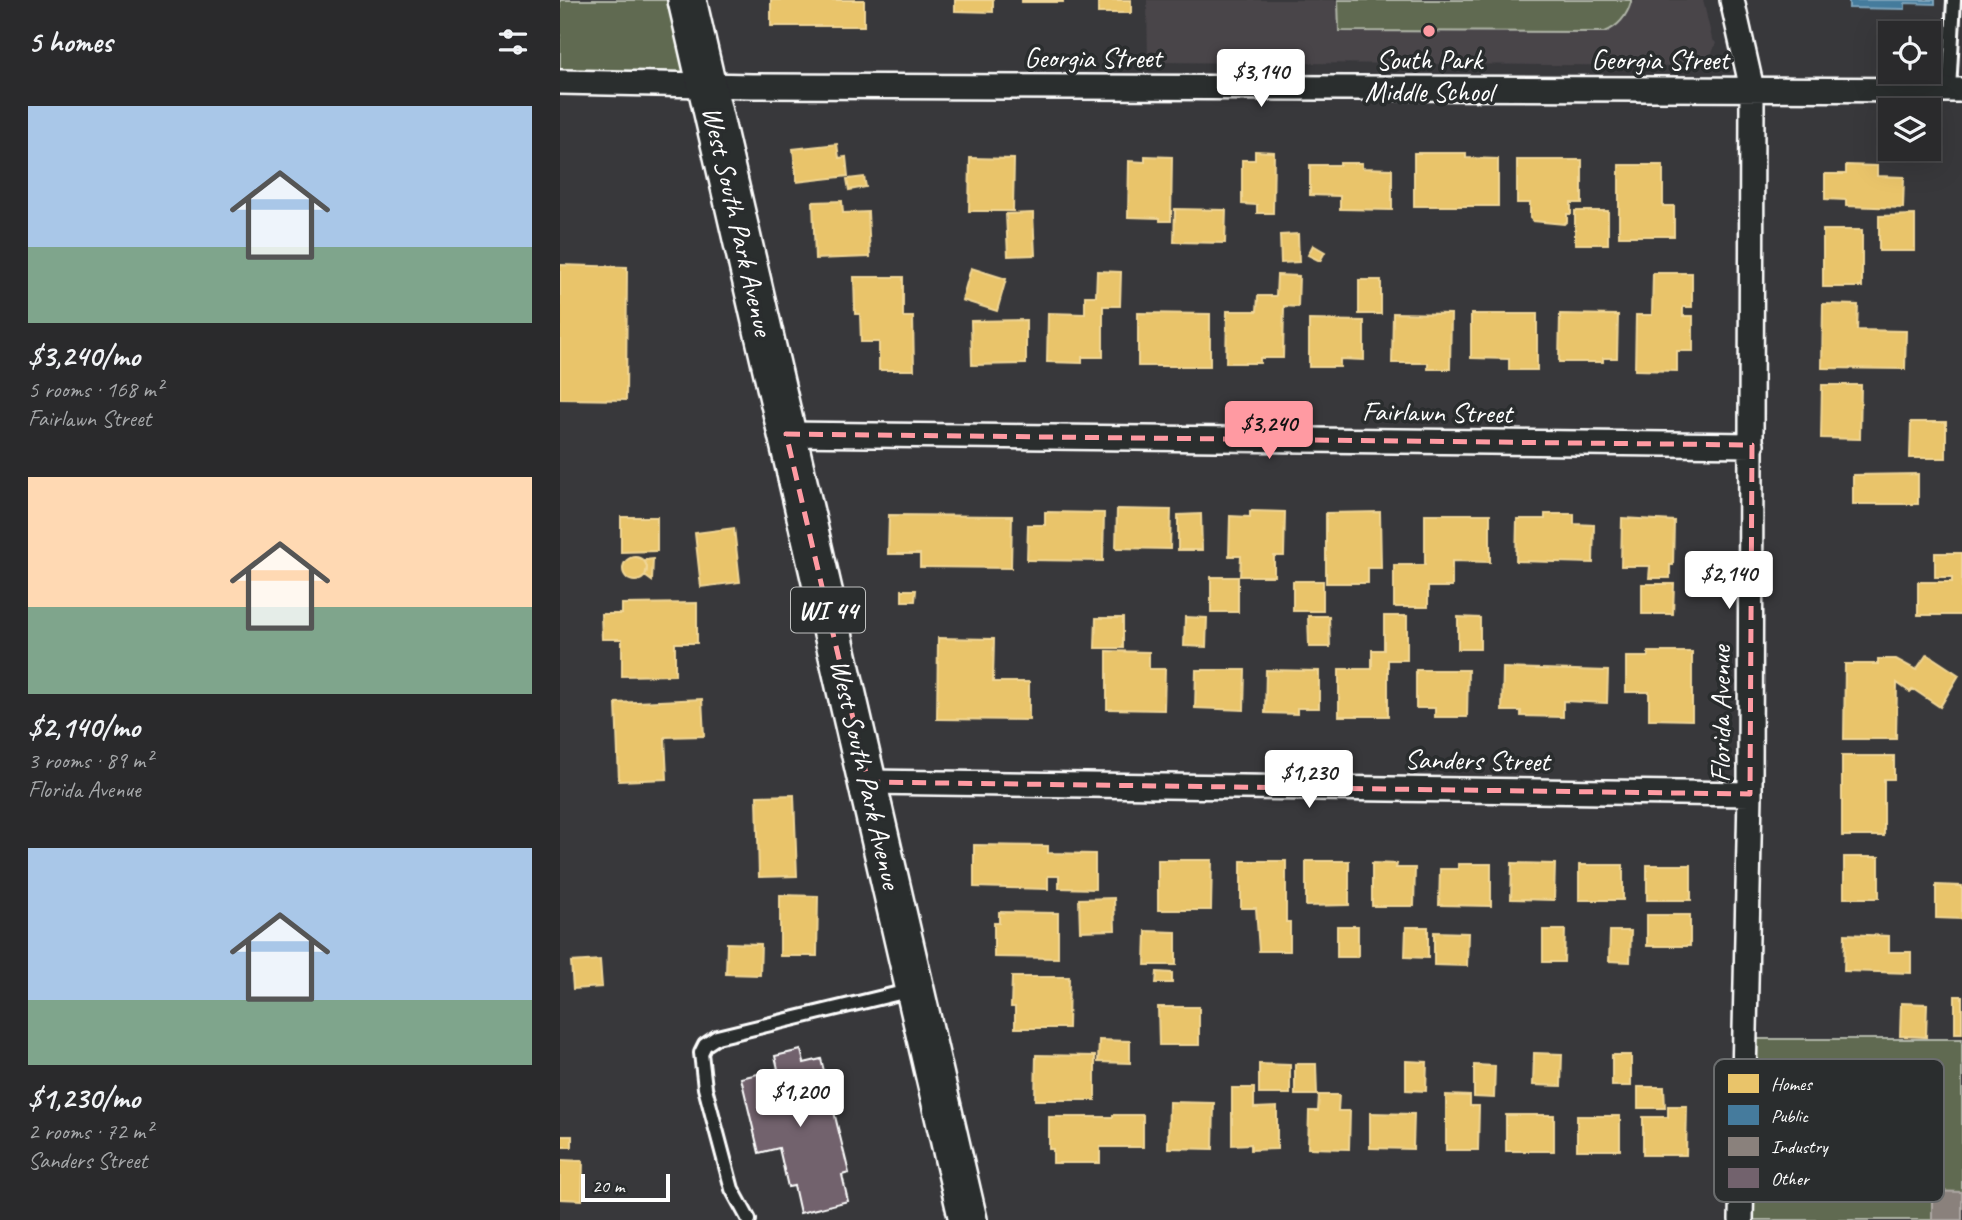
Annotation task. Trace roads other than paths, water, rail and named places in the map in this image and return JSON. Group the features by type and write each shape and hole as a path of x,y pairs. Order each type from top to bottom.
{"main road":[{"name":"West South Park Avenue","path":"687,0 968,1220"}],"street":[{"name":"Florida Avenue","path":"1732,0 1752,89 1750,794 1744,1059"},
{"name":"Georgia Street","path":"560,82 707,85 1955,90"},
{"name":"Fairlawn Street","path":"786,434 1752,445"},
{"name":"Sanders Street","path":"868,782 1750,794"},
{"name":"Florida Avenue","path":"1741,1202 1741,1220"}],"lane":[{"path":"1954,0 1955,90"},
{"path":"748,1220 732,1189 705,1088 701,1053 705,1045 717,1037 915,989"}],"place":[{"name":"South Park Middle School","path":"1429,31"}]}
